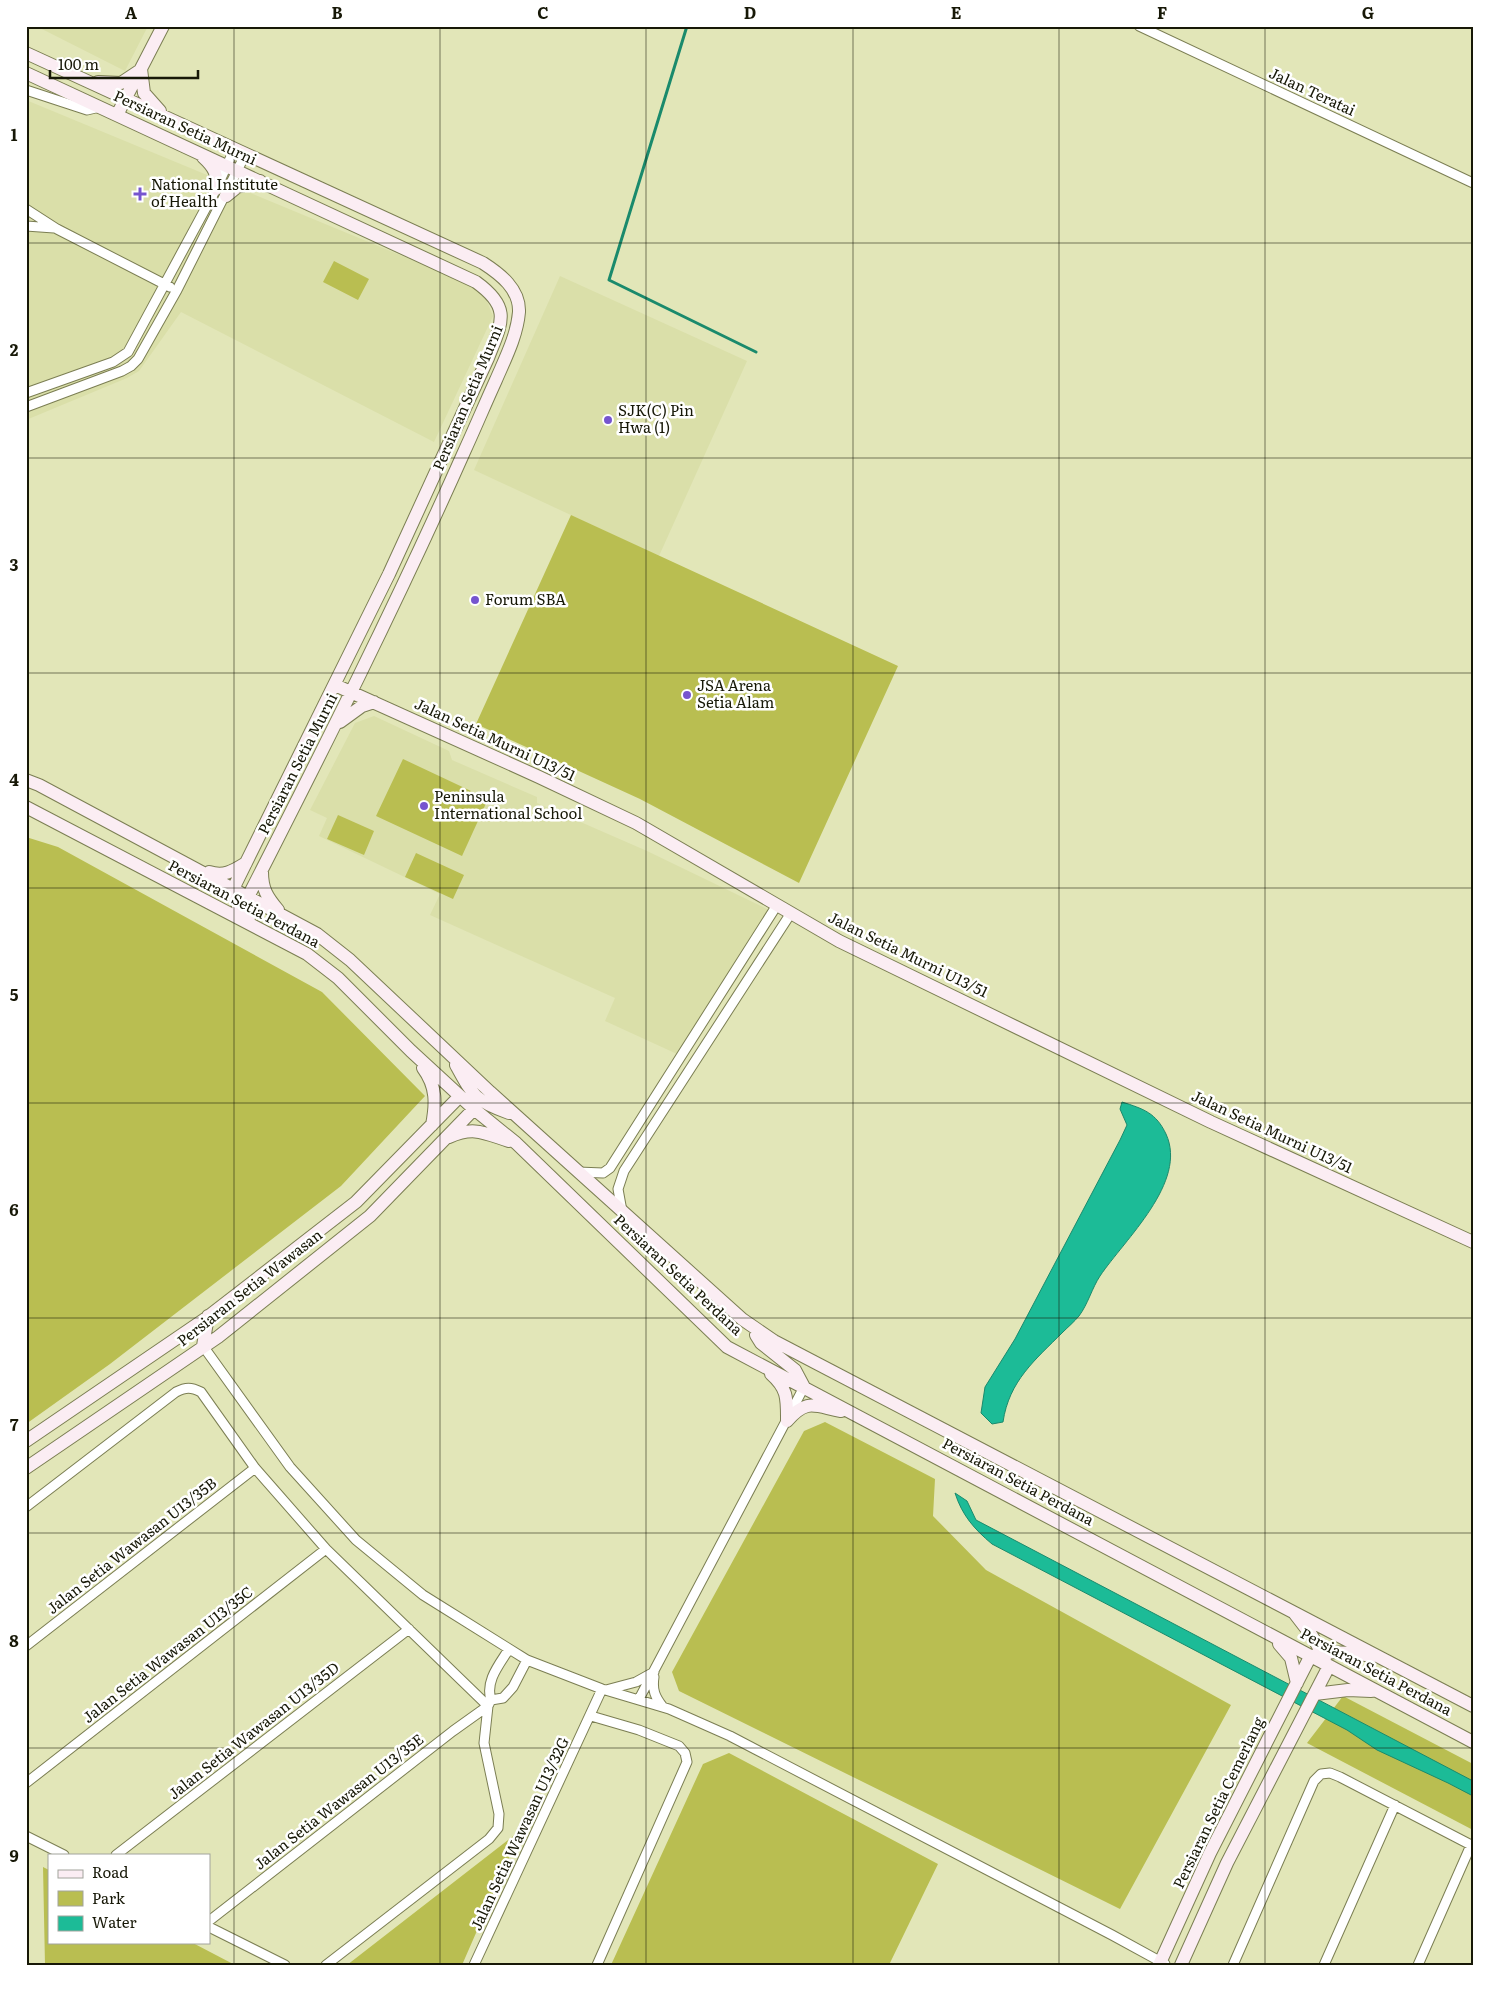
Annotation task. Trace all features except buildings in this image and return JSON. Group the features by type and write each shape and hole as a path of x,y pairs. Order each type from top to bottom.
{"street":[{"path":"117,115 164,26"},
{"name":"Jalan Teratai","path":"1139,26 1473,183"},
{"name":"Persiaran Setia Murni","path":"26,53 483,263 503,276 514,293 519,310 516,332 420,552 352,693 248,897"},
{"path":"84,79 103,83 121,83 141,69"},
{"path":"141,69 144,93 167,118"},
{"name":"Persiaran Setia Murni","path":"26,73 476,282 491,293 501,311 500,327 488,358 389,574 233,889"},
{"path":"26,90 87,110 100,107"},
{"path":"26,407 131,366 145,347 177,290 240,151"},
{"path":"199,152 216,172 221,193"},
{"path":"26,393 121,358 128,352 165,284 221,193 260,181"},
{"path":"26,209 57,229 177,290"},
{"path":"26,226 57,229"},
{"path":"336,725 353,711 374,702 366,689 365,666"},
{"name":"Jalan Setia Murni U13/51","path":"334,685 539,777 636,823 839,941 1211,1122 1473,1242"},
{"name":"Persiaran Setia Perdana","path":"26,780 39,785 316,934 350,960 578,1172 747,1322 774,1341 1473,1706"},
{"name":"Persiaran Setia Perdana","path":"26,807 307,954 338,978 411,1051 474,1109 516,1143 727,1347 1270,1635 1316,1654 1329,1666 1473,1742"},
{"path":"187,865 221,875 230,873 247,863"},
{"path":"262,870 262,884 265,893 283,916"},
{"path":"233,889 240,911 263,930"},
{"path":"200,897 210,897 225,904 236,903 248,897"},
{"path":"578,1172 603,1173 610,1168 777,905"},
{"path":"622,1211 618,1189 624,1171 791,913"},
{"path":"411,1051 429,1076 434,1089 435,1104 432,1125"},
{"path":"450,1054 474,1096 487,1105 515,1115"},
{"path":"460,1096 474,1096"},
{"name":"Persiaran Setia Wawasan","path":"26,1441 208,1316 356,1202 460,1096"},
{"path":"474,1096 474,1109"},
{"name":"Persiaran Setia Wawasan","path":"26,1468 203,1346 370,1216 474,1109"},
{"path":"447,1138 462,1131 473,1130 516,1143"},
{"path":"203,1346 208,1316"},
{"path":"639,1699 804,1387 795,1370 762,1343 747,1322"},
{"path":"176,1339 203,1346 290,1467 356,1540 423,1595 527,1660 604,1690 663,1707 730,1736 1112,1934 1161,1964"},
{"path":"754,1360 781,1384 787,1395 787,1420"},
{"path":"26,1507 176,1392 184,1388 193,1388 201,1392 255,1468 326,1549 490,1703"},
{"path":"787,1420 796,1410 811,1404 855,1414"},
{"name":"Jalan Setia Wawasan U13/35B","path":"26,1646 255,1468"},
{"name":"Jalan Setia Wawasan U13/35C","path":"26,1783 326,1549"},
{"path":"1292,1611 1316,1654 1338,1651 1356,1655 1378,1656"},
{"name":"Jalan Setia Wawasan U13/35D","path":"117,1854 410,1629"},
{"path":"1270,1635 1291,1658 1296,1685"},
{"path":"326,1965 489,1838 498,1828 499,1814 484,1743 490,1703 488,1690 493,1676 509,1648"},
{"name":"Persiaran Setia Cemerlang","path":"1161,1964 1210,1853 1288,1700 1316,1654"},
{"name":"Jalan Setia Wawasan U13/35E","path":"210,1920 453,1731 490,1703 502,1698 508,1693 527,1660"},
{"path":"1181,1965 1227,1863 1329,1666"},
{"path":"604,1690 636,1682 654,1672"},
{"path":"654,1672 652,1688 663,1707"},
{"name":"Jalan Setia Wawasan U13/32G","path":"474,1965 604,1690"},
{"path":"1314,1695 1348,1690 1379,1692"},
{"path":"591,1716 639,1730 679,1746 685,1753 687,1762 597,1965"},
{"path":"1233,1965 1314,1781 1321,1774 1330,1773 1472,1846 1418,1965"},
{"path":"1324,1965 1395,1806"},
{"path":"26,1836 62,1854"},
{"path":"210,1928 285,1965"}],"shaded area":[{"path":"36,26 148,26 125,71"},
{"name":"National Institute of Health","path":"26,100 482,289 493,316 434,442 181,312 139,371 127,378 26,420"},
{"name":"SJK(C) Pin Hwa (1)","path":"560,276 747,361 659,556 474,470"},
{"path":"374,716 449,751 452,760 537,797 537,803 647,851 769,910 677,1054 605,1021 615,998 430,915 440,894 319,836 327,818 310,810 355,723"}],"green space":[{"path":"334,261 369,279 358,300 323,282"},
{"name":"JSA Arena Setia Alam","path":"571,515 898,666 799,883 640,799 476,724"},
{"path":"403,759 488,799 462,856 376,816"},
{"path":"338,815 374,831 364,855 327,839"},
{"path":"26,837 58,847 322,992 425,1096 341,1186 110,1364 26,1424"},
{"path":"416,853 464,875 453,899 405,877"},
{"path":"825,1422 935,1479 933,1516 986,1570 1231,1705 1120,1909 679,1691 672,1672 804,1431"},
{"path":"1343,1696 1473,1764 1473,1830 1307,1743"},
{"path":"729,1753 938,1864 889,1965 611,1965 703,1764"},
{"path":"521,1830 462,1965 347,1965"},
{"path":"43,1867 48,1870 48,1944 195,1944 235,1965 45,1965"}],"water":[{"path":"1122,1102 1137,1107 1153,1116 1166,1134 1171,1152 1168,1171 1161,1190 1151,1209 1100,1276 1079,1316 1033,1362 1017,1383 1006,1408 1003,1422 992,1424 981,1413 985,1387 1015,1339 1120,1140 1127,1125 1120,1109"},
{"path":"955,1493 967,1501 976,1520 1473,1781 1473,1796 1377,1750 1347,1730 992,1544 969,1521"}],"waterway":[{"path":"687,26 609,280 756,352"}],"place":[{"name":"National Institute of Health","path":"140,194"},
{"name":"SJK(C) Pin Hwa (1)","path":"608,420"},
{"name":"Forum SBA","path":"475,600"},
{"name":"JSA Arena Setia Alam","path":"687,695"},
{"name":"Peninsula International School","path":"424,806"}]}
